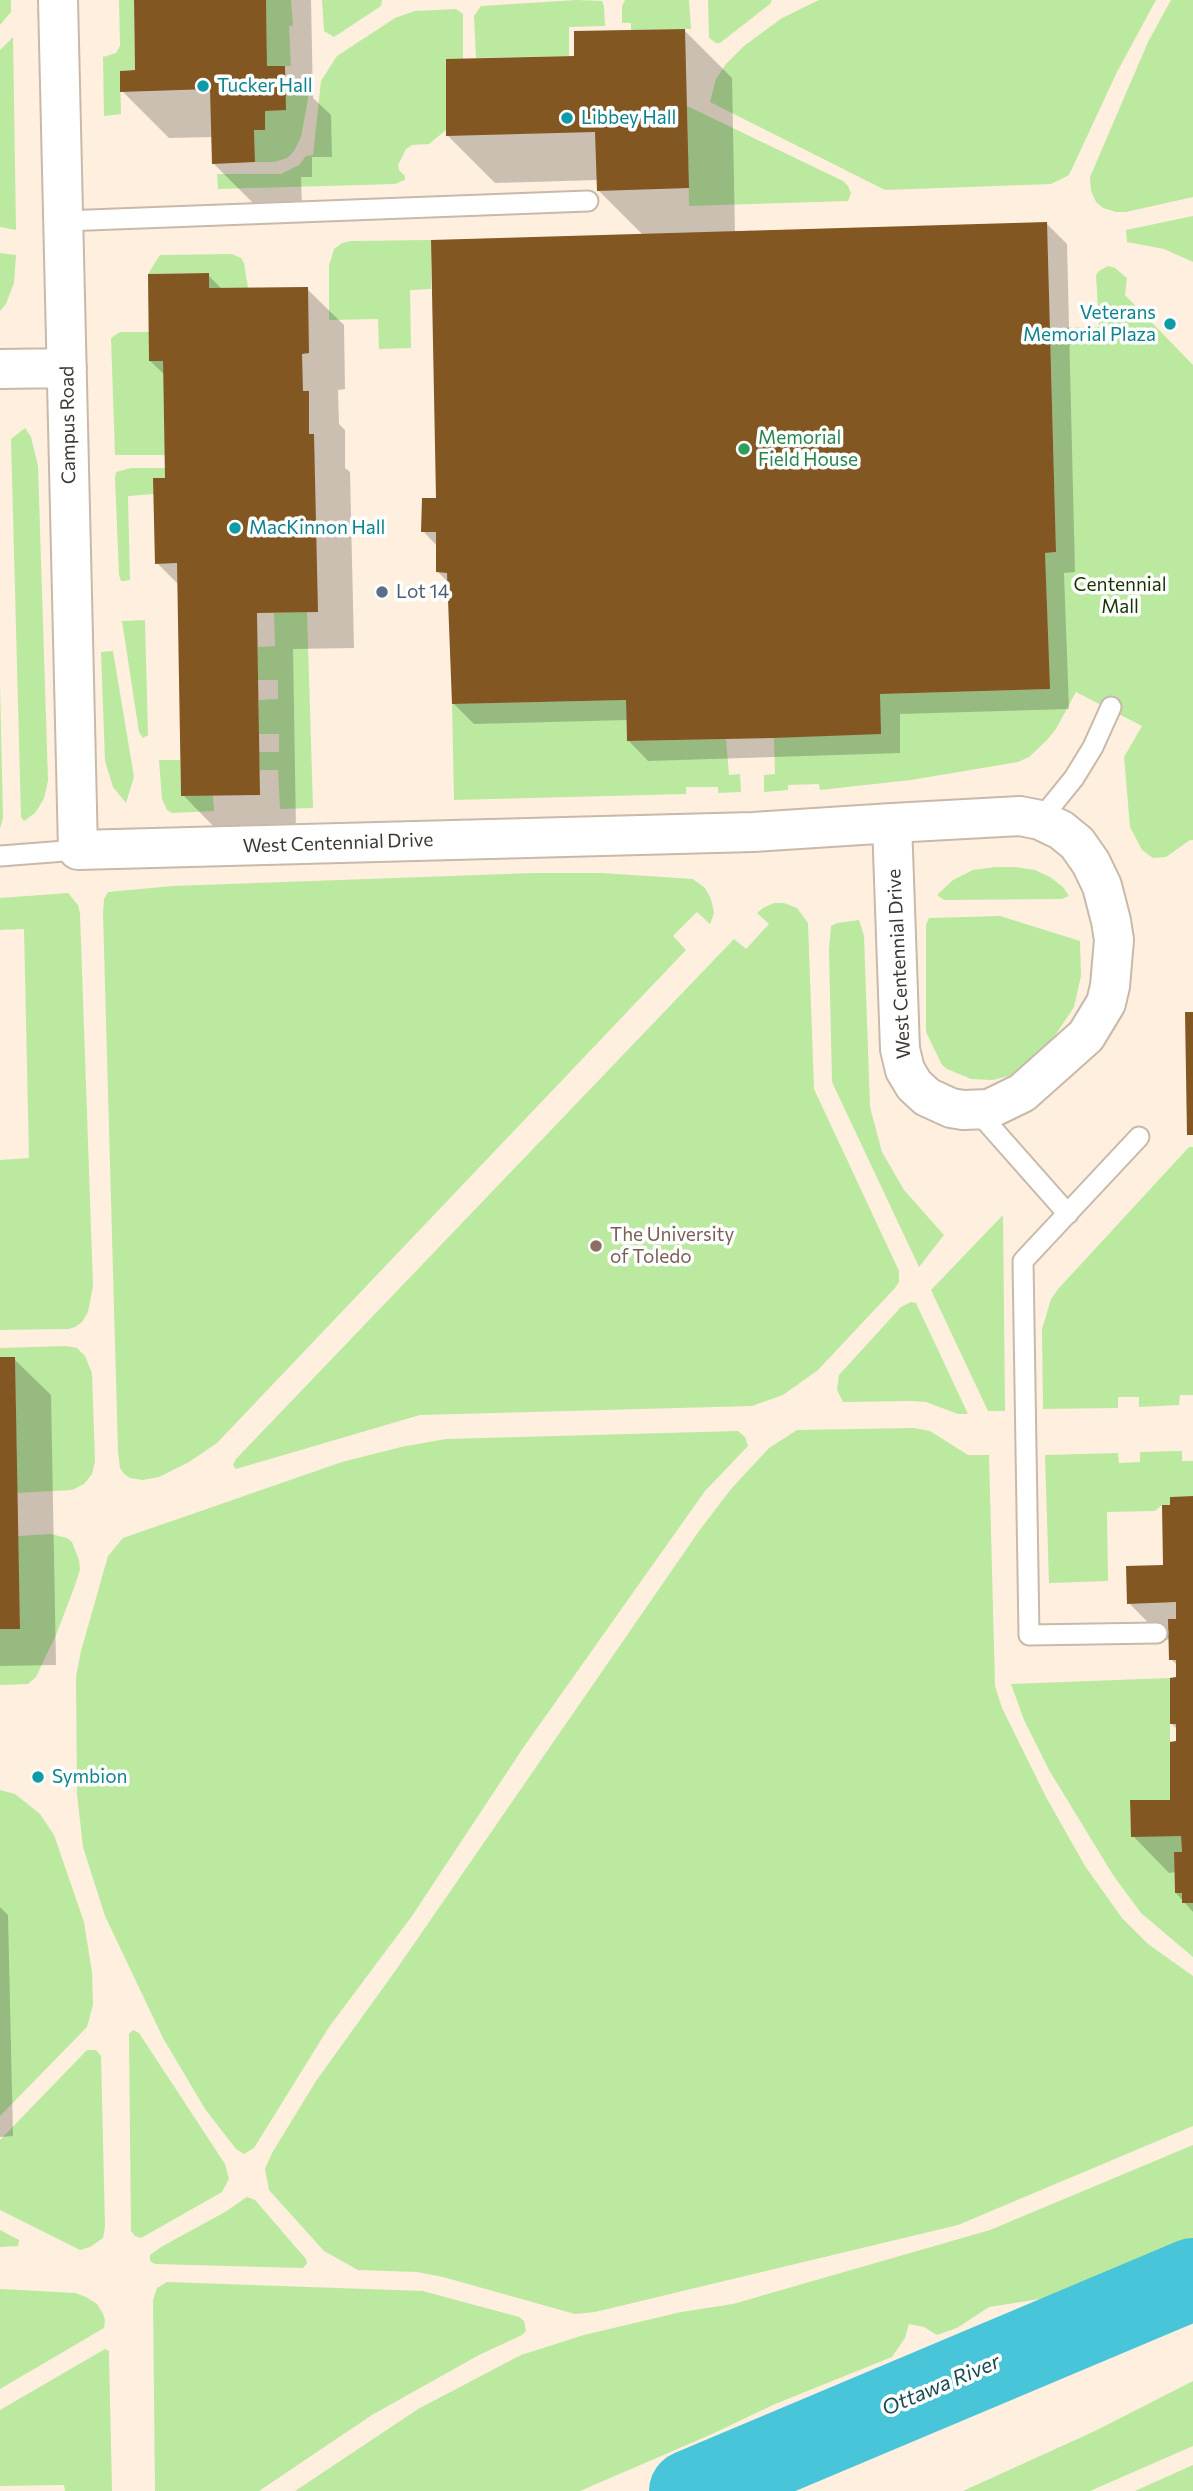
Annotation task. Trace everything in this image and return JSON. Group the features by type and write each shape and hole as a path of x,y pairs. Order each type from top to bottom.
{"street":[{"name":"Campus Road","path":"58,0 78,850"},
{"path":"0,369 67,368"},
{"name":"West Centennial Drive","path":"78,850 753,832 892,823 1020,816 1040,820 1061,830 1077,843 1091,863 1102,887 1114,940 1110,986 1097,1020 1086,1036 1022,1093 989,1109 962,1110 940,1104 914,1085 905,1070 900,1049 892,823"}],"lane":[{"path":"63,221 588,201"},
{"path":"1040,820 1074,778 1093,747 1111,707"},
{"path":"0,856 78,850"},
{"path":"976,1110 1068,1214"},
{"path":"1139,1137 1023,1261 1030,1635 1157,1633"}],"green space":[{"path":"0,0 11,0 11,12 0,25"},
{"path":"119,0 134,0 135,70 120,71 121,114 104,116 103,57 116,53 120,46"},
{"path":"266,0 291,0 291,66 267,66"},
{"path":"322,0 382,0 381,6 334,37 324,31"},
{"path":"625,0 689,0 691,29 631,30 631,23 622,23 622,6"},
{"path":"708,0 772,0 720,43 716,43 709,38"},
{"path":"819,0 1156,0 1117,72 1069,175 1051,184 885,190 710,102 716,79 744,46 782,18"},
{"path":"1171,0 1193,0 1193,197 1116,212 1103,208 1096,202 1091,191 1090,177 1148,42"},
{"path":"602,1 605,26 569,27 569,56 476,58 474,16 481,6"},
{"path":"456,9 463,14 463,59 446,59 446,130 429,144 412,145 406,149 398,165 405,180 395,184 218,189 217,174 281,174 299,165 306,156 313,155 321,81 337,56 395,18 415,11"},
{"path":"13,37 16,230 0,227 0,50"},
{"path":"308,81 308,99 301,137 294,151 287,158 274,162 255,162 254,130 265,130 265,111 285,82"},
{"path":"687,106 843,181 851,193 848,201 689,206"},
{"path":"1193,216 1193,262 1164,249 1127,242 1126,230"},
{"path":"431,240 431,289 410,290 411,348 379,349 378,319 329,320 329,266 334,249 351,241"},
{"path":"0,253 16,255 14,283 6,304 0,311"},
{"path":"232,254 241,258 244,263 248,288 209,288 208,273 148,274 160,255"},
{"name":"Centennial Mall","path":"1108,266 1127,278 1125,295 1193,365 1193,840 1166,857 1153,858 1142,850 1130,827 1124,757 1142,726 1076,692 1047,740 1029,757 1018,762 911,780 820,790 819,784 788,785 788,790 764,792 764,775 775,774 774,738 880,733 880,694 1049,689 1045,553 1056,552 1050,328 1099,327 1096,275"},
{"path":"120,332 149,332 149,361 163,361 165,455 115,455 111,338"},
{"path":"25,428 31,437 38,466 48,781 39,807 24,821 21,817 11,439"},
{"path":"131,468 165,468 165,478 153,478 154,494 128,496 130,580 121,581 115,478 116,472"},
{"path":"307,612 313,808 280,809 278,770 260,770 259,752 279,752 279,734 259,734 259,700 278,699 278,680 258,680 258,647 275,646 274,613"},
{"path":"145,620 148,735 143,738 139,732 122,621"},
{"path":"113,651 134,777 126,803 113,787 105,761 101,652"},
{"path":"0,683 3,818 0,829"},
{"path":"626,700 627,741 726,739 729,775 740,774 741,792 718,793 718,787 686,787 686,794 454,800 452,704"},
{"path":"159,760 180,760 181,796 213,795 214,811 172,813 167,810 162,799"},
{"path":"995,867 1035,870 1050,877 1063,887 1069,896 1062,899 944,900 937,895 953,880 973,870"},
{"path":"601,873 693,879 705,888 714,913 710,924 697,912 673,936 686,950 217,1443 189,1462 159,1477 143,1480 124,1474 120,1468 118,1451 103,913 104,899 108,892 173,886"},
{"path":"68,893 78,905 80,913 93,1286 88,1312 75,1327 0,1330 0,1160 29,1158 24,929 0,930 0,898"},
{"path":"774,903 784,903 797,908 808,923 814,1089 899,1271 899,1282 895,1288 818,1370 783,1395 752,1406 420,1415 236,1469 233,1465 236,1459 734,939 746,949 769,924 757,913"},
{"path":"1000,916 1080,941 1081,976 1074,1007 1050,1043 1027,1065 1009,1076 993,1080 971,1079 942,1065 926,1032 926,925 929,918"},
{"path":"859,920 864,936 870,1107 882,1152 904,1190 944,1235 919,1267 832,1082 829,950 831,926"},
{"path":"1189,1147 1193,1147 1193,1395 1180,1395 1179,1405 1139,1407 1139,1397 1118,1397 1118,1408 1043,1409 1042,1329 1051,1299"},
{"path":"1003,1215 1005,1411 988,1411 931,1290"},
{"path":"911,1302 916,1303 968,1414 958,1414 926,1402 843,1402 837,1390 839,1375 901,1307"},
{"path":"0,1348 77,1348 85,1356 92,1373 95,1461 92,1474 84,1484 72,1490 17,1493 15,1357 0,1357"},
{"path":"914,1428 930,1431 968,1455 989,1455 995,1686 1002,1708 1046,1797 1085,1866 1122,1918 1148,1944 1193,1976 1193,2126 958,2225 595,2312 575,2314 417,2272 358,2270 324,2251 269,2190 265,2169 272,2153 316,2081 398,1967 699,1531 731,1489 769,1448 797,1430"},
{"path":"738,1431 745,1437 748,1446 705,1491 523,1748 412,1916 329,2027 254,2148 244,2154 236,2149 205,2109 163,2038 105,1916 83,1847 77,1794 76,1677 108,1556 123,1538 342,1462 401,1447 446,1439"},
{"path":"1182,1451 1182,1461 1193,1461 1193,1496 1170,1497 1170,1505 1162,1505 1155,1511 1107,1512 1108,1581 1049,1583 1045,1455 1118,1453 1119,1463 1140,1462 1140,1452"},
{"path":"51,1534 72,1542 80,1570 74,1588 36,1677 28,1684 0,1685 0,1629 20,1629 18,1536"},
{"path":"1170,1678 1170,1800 1130,1800 1131,1836 1181,1836 1182,1852 1174,1852 1175,1893 1182,1893 1182,1903 1193,1903 1193,1957 1141,1913 1113,1875 1049,1770 1024,1720 1011,1684"},
{"path":"0,1790 15,1794 40,1814 54,1835 84,1922 92,1972 93,2005 87,2027 0,2116"},
{"path":"133,2030 139,2033 225,2164 229,2179 222,2192 141,2238 131,2231 129,2034"},
{"path":"87,2050 96,2050 101,2056 105,2227 103,2238 80,2250 0,2210 0,2140"},
{"path":"1193,2145 1193,2243 1046,2298 989,2307 957,2328 937,2335 924,2327 909,2324 905,2338 892,2357 775,2404 580,2491 295,2491 418,2409 521,2355 584,2335 681,2312 733,2304 990,2230"},
{"path":"247,2197 255,2200 306,2259 307,2263 303,2268 155,2264 150,2261 150,2255 161,2247"},
{"path":"0,2230 19,2240 18,2246 0,2247"},
{"path":"167,2282 423,2291 519,2317 524,2321 526,2331 372,2415 259,2491 155,2491 153,2300 157,2288"},
{"path":"0,2289 75,2293 86,2297 97,2304 103,2314 104,2328 0,2389"},
{"path":"105,2349 109,2351 112,2491 65,2491 64,2485 0,2486 0,2410"},
{"path":"1193,2381 1193,2446 1090,2491 963,2491 1095,2431"},
{"path":"1193,2465 1193,2491 1135,2491"}],"building":[{"name":"Tucker Hall","path":"134,0 266,0 267,66 285,66 286,110 265,111 265,130 254,130 255,162 212,164 210,89 120,92 120,71 135,70"},
{"name":"Libbey Hall","path":"685,29 689,188 597,191 595,132 446,136 446,59 574,56 574,31"},
{"name":"Memorial Field House","path":"1047,222 1056,552 1045,553 1050,689 880,694 881,734 774,738 627,741 626,700 452,704 447,573 436,572 436,532 421,532 422,498 436,498 431,240"},
{"name":"MacKinnon Hall","path":"209,273 209,288 308,287 309,353 302,354 303,391 309,391 309,434 314,434 318,612 257,613 260,795 181,796 177,563 155,564 153,478 165,478 163,361 149,361 148,274"},
{"path":"1185,1012 1193,1012 1193,1135 1187,1135"},
{"path":"0,1357 15,1357 20,1629 0,1629"},
{"path":"1193,1496 1193,1903 1182,1903 1182,1893 1175,1893 1174,1852 1182,1852 1181,1836 1131,1837 1130,1800 1170,1800 1170,1742 1176,1741 1176,1724 1170,1724 1170,1678 1176,1677 1176,1660 1169,1660 1168,1619 1176,1619 1176,1602 1127,1604 1126,1566 1163,1565 1162,1505 1170,1505 1170,1497"}],"waterway":[{"name":"Ottawa River","path":"690,2491 1193,2279"}],"place":[{"name":"Tucker Hall","path":"203,86"},
{"name":"Libbey Hall","path":"567,118"},
{"name":"Veterans Memorial Plaza","path":"1170,324"},
{"name":"Memorial Field House","path":"744,449"},
{"name":"MacKinnon Hall","path":"235,528"},
{"name":"Lot 14","path":"382,592"},
{"name":"The University of Toledo","path":"596,1246"},
{"name":"Symbion","path":"38,1777"}]}
